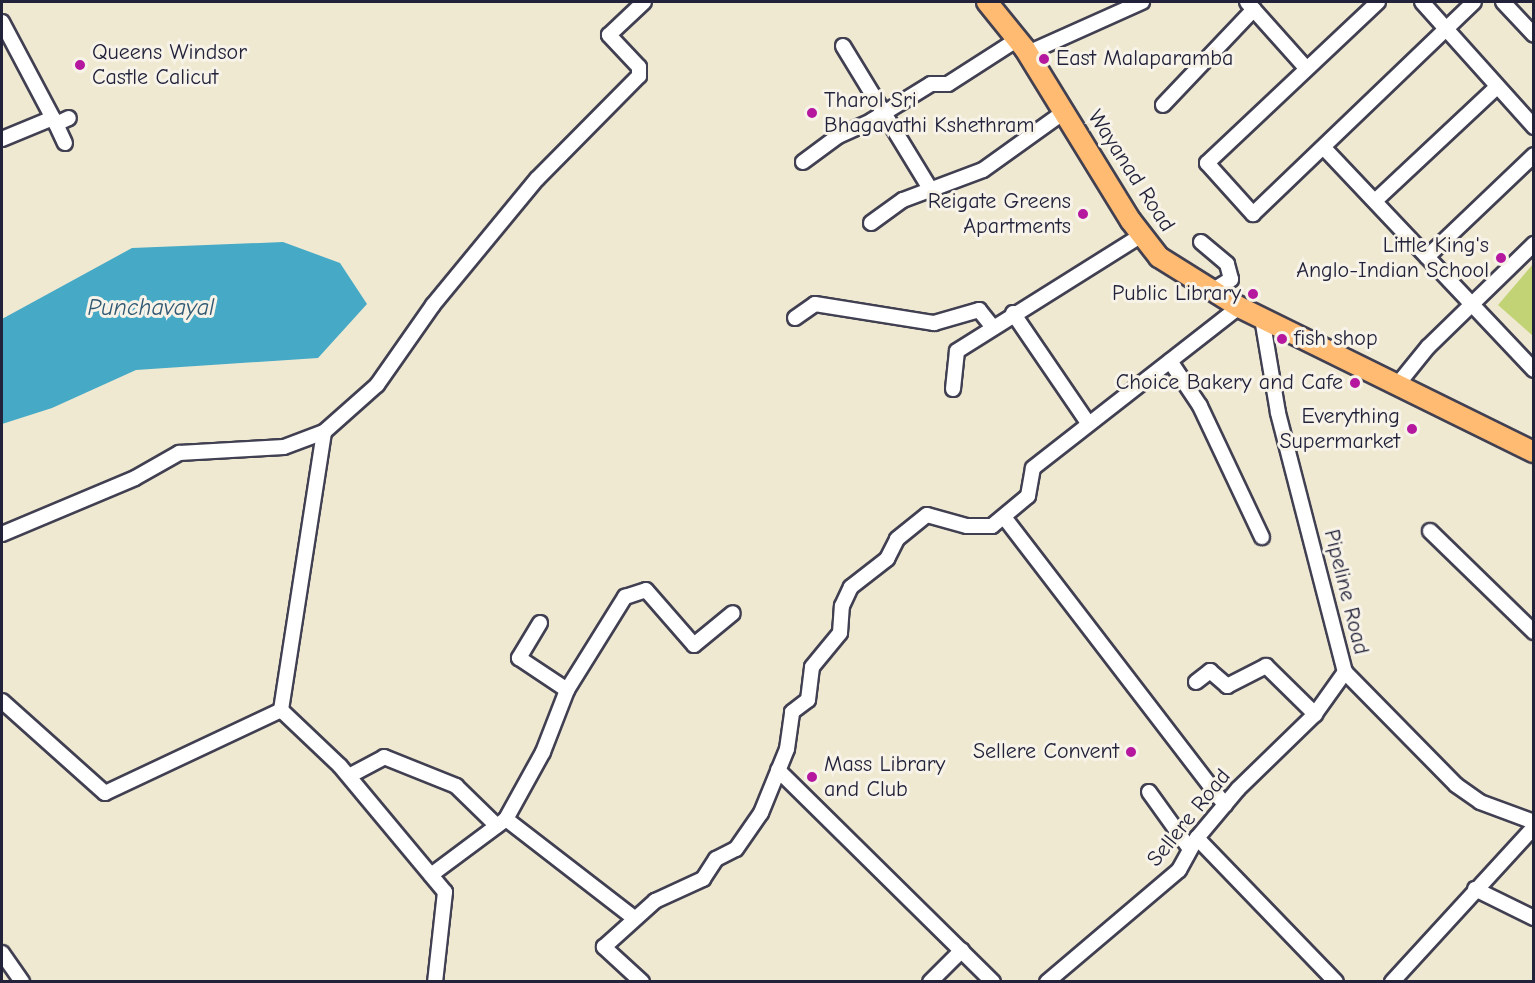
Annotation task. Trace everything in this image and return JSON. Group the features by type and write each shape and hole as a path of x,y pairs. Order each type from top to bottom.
{"highway":[{"name":"Wayanad Road","path":"987,2 1023,46 1142,235 1159,257 1239,307 1533,452"}],"street":[{"path":"2,534 135,478 179,453 284,447 324,432 377,385 433,305 537,179 639,76 639,67 609,35 644,2"},
{"path":"803,162 838,136 884,113 931,84 948,84 1023,46 1142,2"},
{"path":"1378,2 1206,163 1253,214 1325,149 1474,2"},
{"path":"1422,2 1533,127"},
{"path":"1503,2 1533,35"},
{"path":"1163,105 1251,5 1306,68"},
{"path":"2,22 59,120 65,142"},
{"path":"843,46 931,189"},
{"path":"1375,201 1497,87"},
{"path":"871,223 903,200 983,170 1064,112"},
{"path":"2,139 59,120"},
{"path":"1325,149 1471,306 1532,365"},
{"path":"1427,257 1533,155"},
{"path":"953,389 957,351 992,326 1142,235"},
{"path":"1201,242 1227,264 1231,279 1212,291"},
{"path":"1398,384 1428,347 1533,244"},
{"path":"795,318 814,304 934,323 979,310 992,326"},
{"path":"642,981 604,947 633,917 655,901 703,879 716,859 736,849 761,813 787,749 792,712 808,700 812,667 840,633 842,606 851,587 887,559 897,539 927,515 967,526 992,526 1028,496 1033,468 1239,307"},
{"path":"1013,313 1088,423"},
{"name":"Pipeline Road","path":"1262,318 1278,413 1345,672 1456,786 1532,829"},
{"path":"1170,361 1200,406 1262,537"},
{"path":"281,710 324,432"},
{"path":"1004,517 1225,805"},
{"path":"1430,531 1533,632"},
{"path":"431,875 502,822 543,752 567,690 625,597 646,590 694,645 733,613"},
{"path":"540,622 519,658 567,690"},
{"path":"1196,682 1210,671 1227,686 1266,666 1315,714"},
{"name":"Sellere Road","path":"1049,979 1179,870 1193,844 1225,805 1315,714 1345,672"},
{"path":"2,701 105,793 281,710"},
{"path":"281,710 348,776 445,892 435,981"},
{"path":"348,776 384,757 456,786 633,917"},
{"path":"778,770 993,981"},
{"path":"1149,792 1193,844 1336,981"},
{"path":"1392,981 1474,889 1532,829"},
{"path":"1474,889 1533,918"},
{"path":"930,981 962,950"},
{"path":"2,953 22,981"}],"green space":[{"path":"1533,264 1534,336 1498,305"}],"water":[{"name":"Punchavayal","path":"283,242 340,263 367,304 318,358 136,370 52,408 2,424 2,319 132,248"}],"place":[{"name":"East Malaparamba","path":"1044,59"},
{"name":"Queens Windsor Castle Calicut","path":"80,65"},
{"name":"Tharol Sri Bhagavathi Kshethram","path":"812,113"},
{"name":"Reigate Greens Apartments","path":"1083,214"},
{"name":"Little King's Anglo-Indian School","path":"1501,258"},
{"name":"Public Library","path":"1253,294"},
{"name":"fish shop","path":"1282,339"},
{"name":"Choice Bakery and Cafe","path":"1355,383"},
{"name":"Everything Supermarket","path":"1412,429"},
{"name":"Sellere Convent","path":"1131,752"},
{"name":"Mass Library and Club","path":"812,777"}]}
